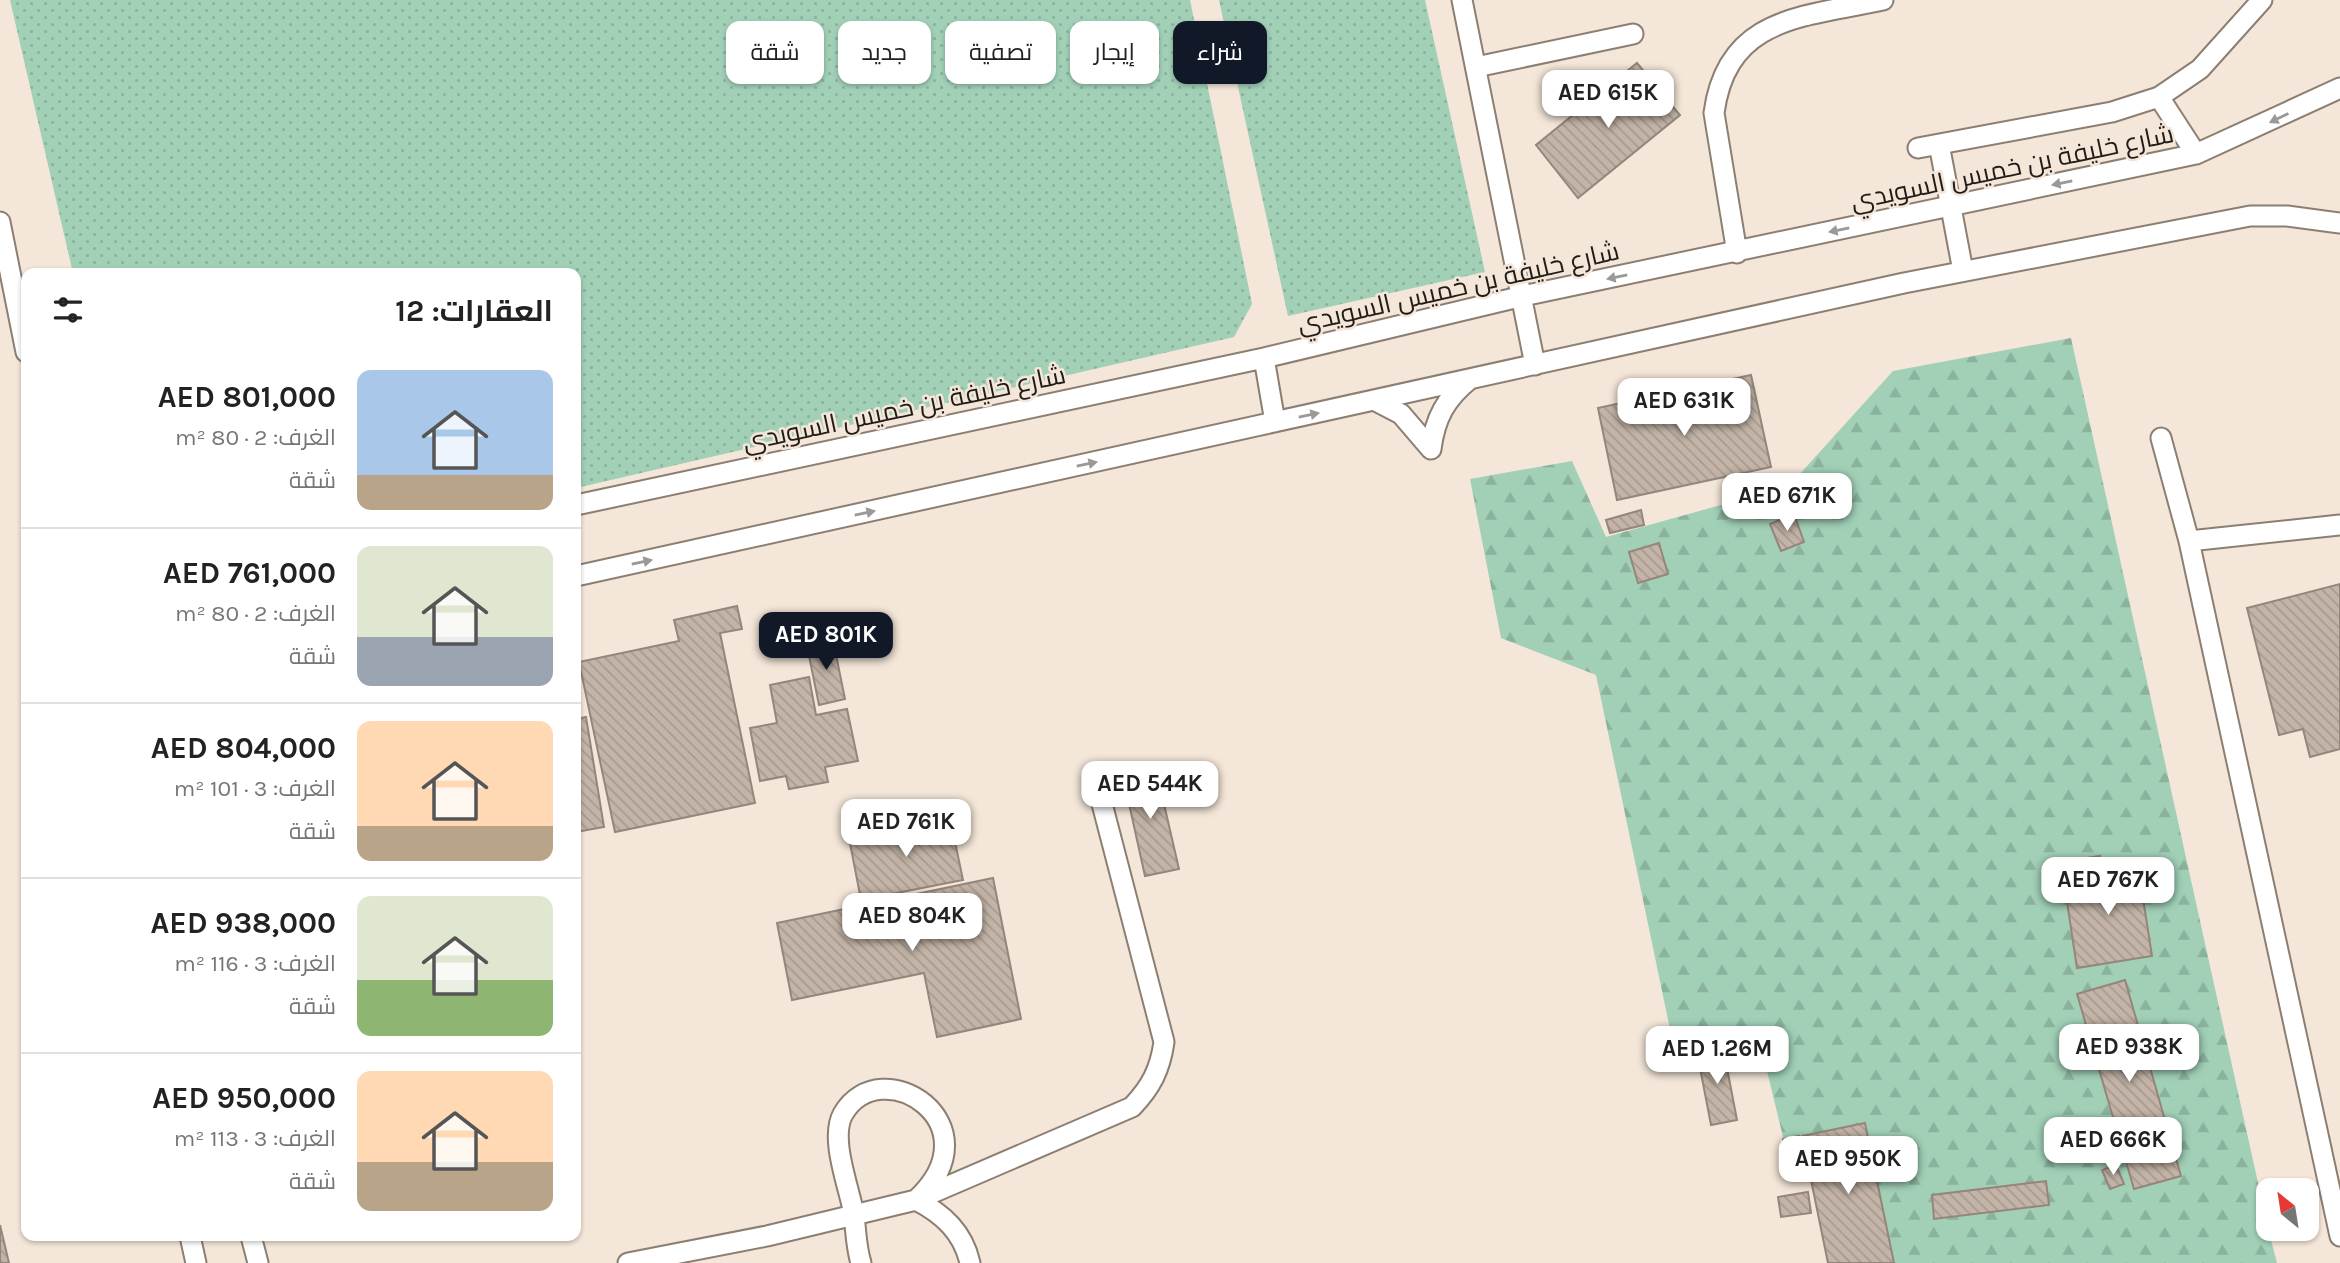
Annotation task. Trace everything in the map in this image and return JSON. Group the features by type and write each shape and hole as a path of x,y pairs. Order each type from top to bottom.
{"lane":[{"path":"1462,0 1535,365"},
{"path":"1737,253 1714,113 1717,90 1725,68 1738,49 1777,23 1883,0"},
{"path":"1918,148 2112,112 2159,97 2200,69 2262,0"},
{"path":"1476,67 1633,34"},
{"name":"شارع خليفة بن خميس السويدي","path":"581,504 1264,358 1523,296 1737,253 2196,154 2340,88"},
{"path":"2159,97 2196,154"},
{"path":"1938,144 1963,271"},
{"path":"581,575 1963,271 2250,216 2287,216 2340,223"},
{"path":"0,222 21,327"},
{"path":"1264,358 1275,422"},
{"path":"1374,400 1401,414 1431,449 1438,416 1446,402 1470,379"},
{"path":"2161,438 2189,541 2340,1236"},
{"path":"2189,541 2340,525"},
{"path":"628,1263 767,1236 916,1200 1132,1107 1149,1089 1160,1066 1164,1042 1100,796"},
{"path":"860,1263 854,1214 840,1151 841,1124 842,1115 856,1101 874,1092 895,1090 914,1096 930,1107 941,1126 944,1146 942,1166 932,1185 916,1200"},
{"path":"916,1200 938,1212 956,1230 970,1263"},
{"path":"191,1241 196,1263"},
{"path":"252,1241 258,1263"}],"green space":[{"path":"10,0 1190,0 1194,21 1173,21 1173,84 1207,84 1252,304 1234,337 581,487 581,268 72,268"},
{"path":"1219,0 1425,0 1485,272 1288,316 1237,84 1267,84 1267,21 1224,21"},
{"path":"2071,338 2257,1178 2256,1241 2271,1241 2277,1263 1881,1263 1852,1141 1784,1141 1760,1042 1675,1053 1596,675 1501,638 1470,479 1572,461 1606,537 1789,486 1893,371"}],"building":[{"path":"1637,63 1680,115 1578,198 1536,145"},
{"path":"1751,375 1771,467 1617,500 1598,408"},
{"path":"1641,510 1644,525 1610,533 1606,520"},
{"path":"1794,514 1804,542 1781,551 1770,524"},
{"path":"1659,543 1668,574 1638,583 1629,552"},
{"path":"2340,584 2340,749 2310,757 2303,729 2279,735 2247,608"},
{"path":"737,606 742,629 720,633 755,803 615,832 581,662 679,641 674,620"},
{"path":"833,640 845,699 819,705 807,646"},
{"path":"809,677 816,715 847,709 858,761 825,767 828,782 789,789 786,776 760,781 750,728 777,723 770,685"},
{"path":"586,717 604,827 581,831 581,718"},
{"path":"1155,765 1179,869 1145,876 1122,772"},
{"path":"950,818 963,880 861,900 849,838"},
{"path":"2100,856 2101,868 2127,864 2132,893 2142,892 2152,956 2077,968 2067,902 2090,898 2087,876 2077,877 2074,860"},
{"path":"993,878 1021,1019 937,1037 924,973 792,1000 777,923"},
{"path":"2125,980 2181,1176 2134,1189 2077,994"},
{"path":"1723,1047 1737,1120 1711,1125 1697,1052"},
{"path":"1865,1123 1894,1263 1828,1263 1802,1136"},
{"path":"1799,1136 1804,1165 1788,1169 1783,1139"},
{"path":"2116,1165 2124,1184 2110,1189 2102,1170"},
{"path":"2046,1181 2049,1205 1934,1219 1932,1195"},
{"path":"1808,1192 1811,1213 1781,1217 1778,1197"},
{"path":"0,1225 9,1263 0,1263"}]}
